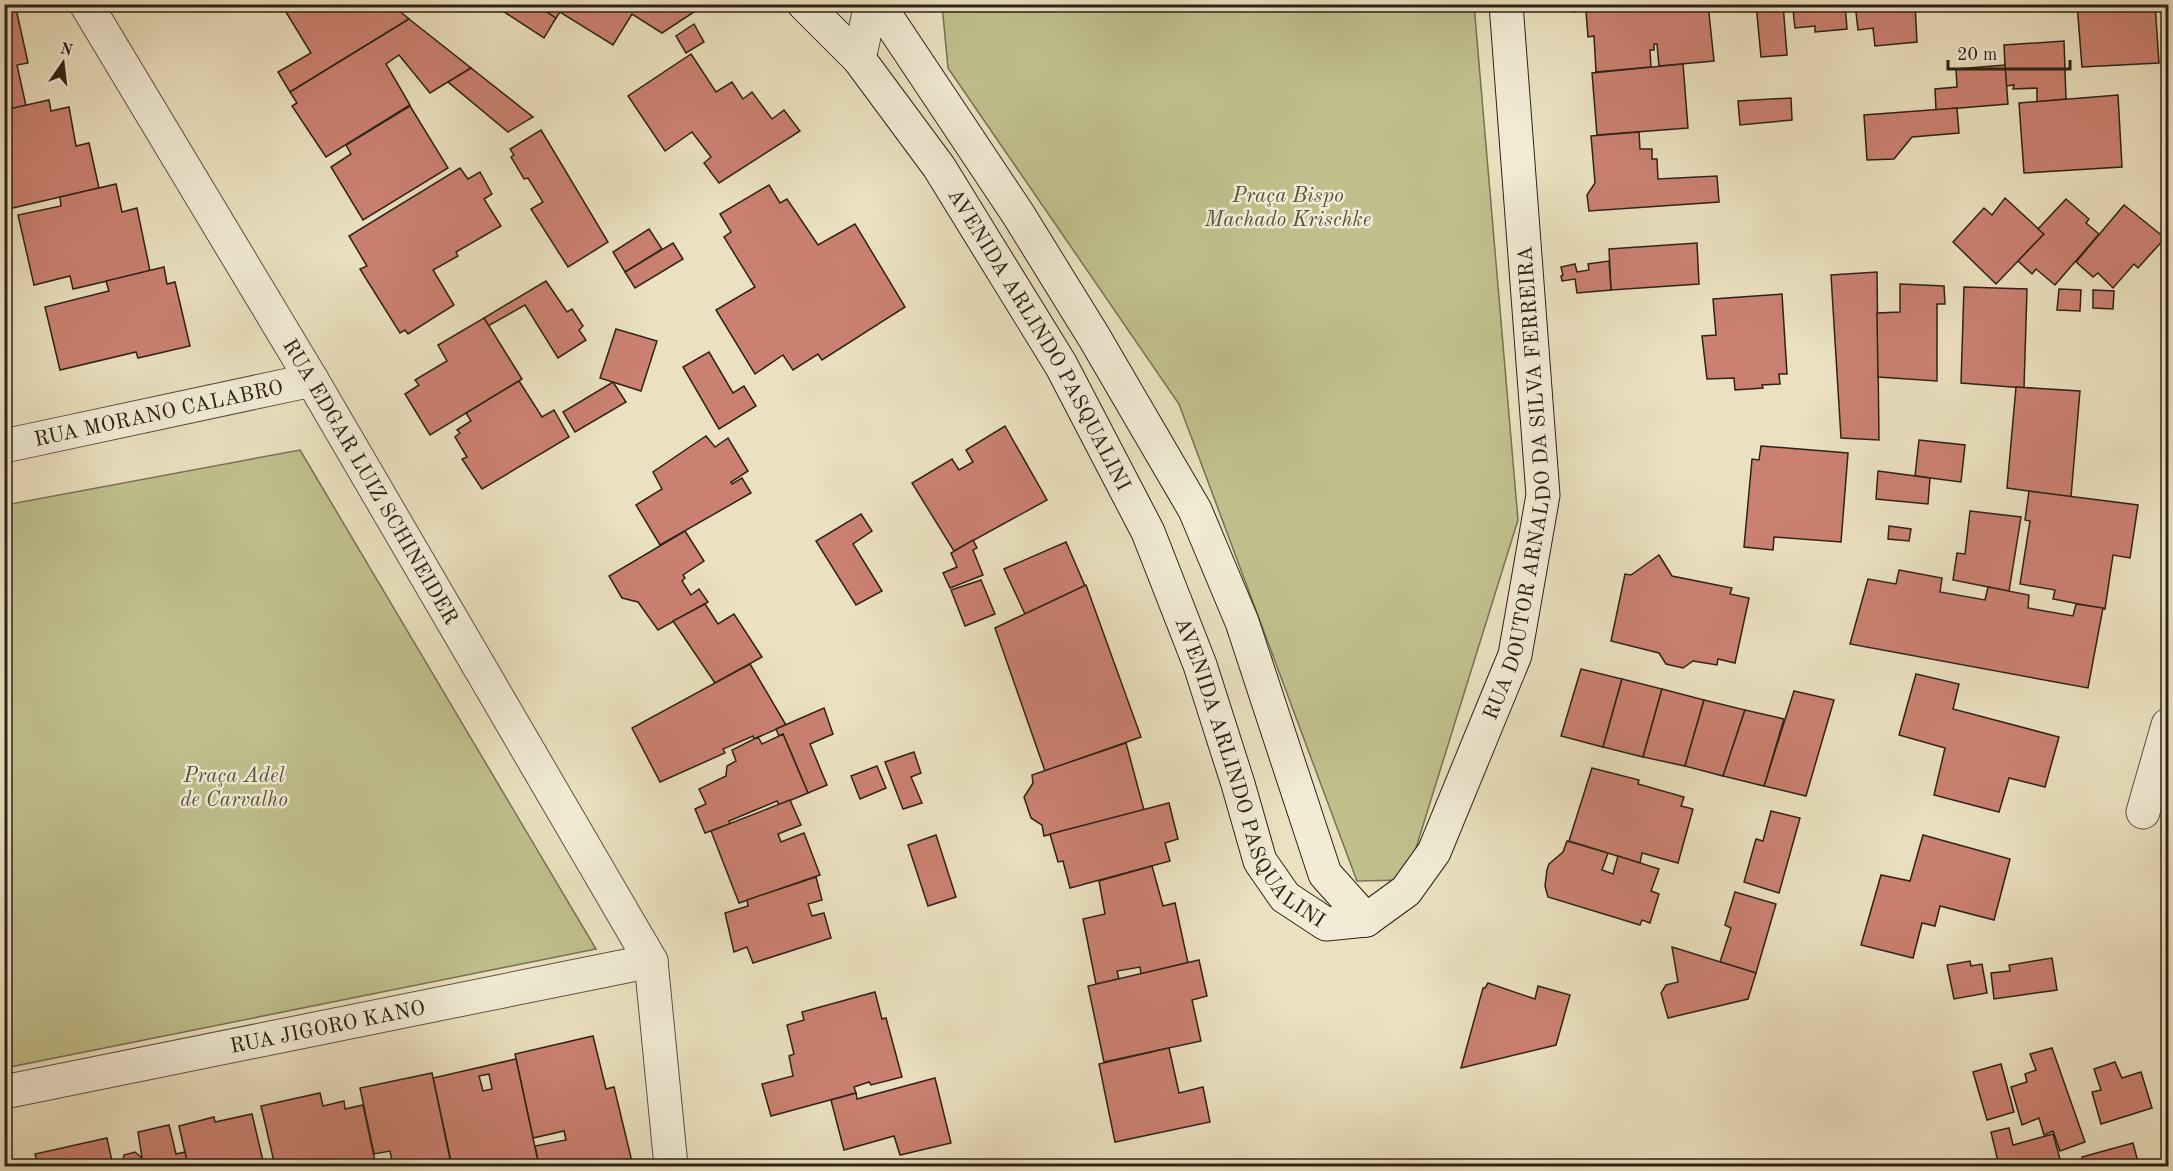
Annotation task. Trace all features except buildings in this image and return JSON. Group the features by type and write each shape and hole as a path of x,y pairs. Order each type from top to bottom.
{"street":[{"name":"RUA EDGAR LUIZ SCHINEIDER","path":"86,4 312,380 651,961"},
{"name":"AVENIDA ARLINDO PASQUALINI","path":"804,4 859,59 939,167 1055,356 1148,532 1200,665 1260,861 1285,897 1326,924 1365,920"},
{"path":"859,59 871,4"},
{"name":"AVENIDA ARLINDO PASQUALINI","path":"879,4 1018,214 1094,337 1195,510 1242,622 1325,873 1365,920"},
{"name":"RUA DOUTOR ARNALDO DA SILVA FERREIRA","path":"1365,920 1406,891 1434,852 1515,655 1543,495 1506,4"},
{"name":"RUA MORANO CALABRO","path":"4,446 312,380"},
{"path":"2143,812 2169,725"},
{"path":"651,961 672,1167"},
{"name":"RUA JIGORO KANO","path":"4,1092 651,961"}],"green space":[{"name":"Praça Bispo Machado Krischke","path":"942,5 1474,5 1518,520 1406,880 1357,881 1179,404 948,68"},
{"name":"Praça Adel de Carvalho","path":"300,450 596,949 5,1068 5,505"}]}
